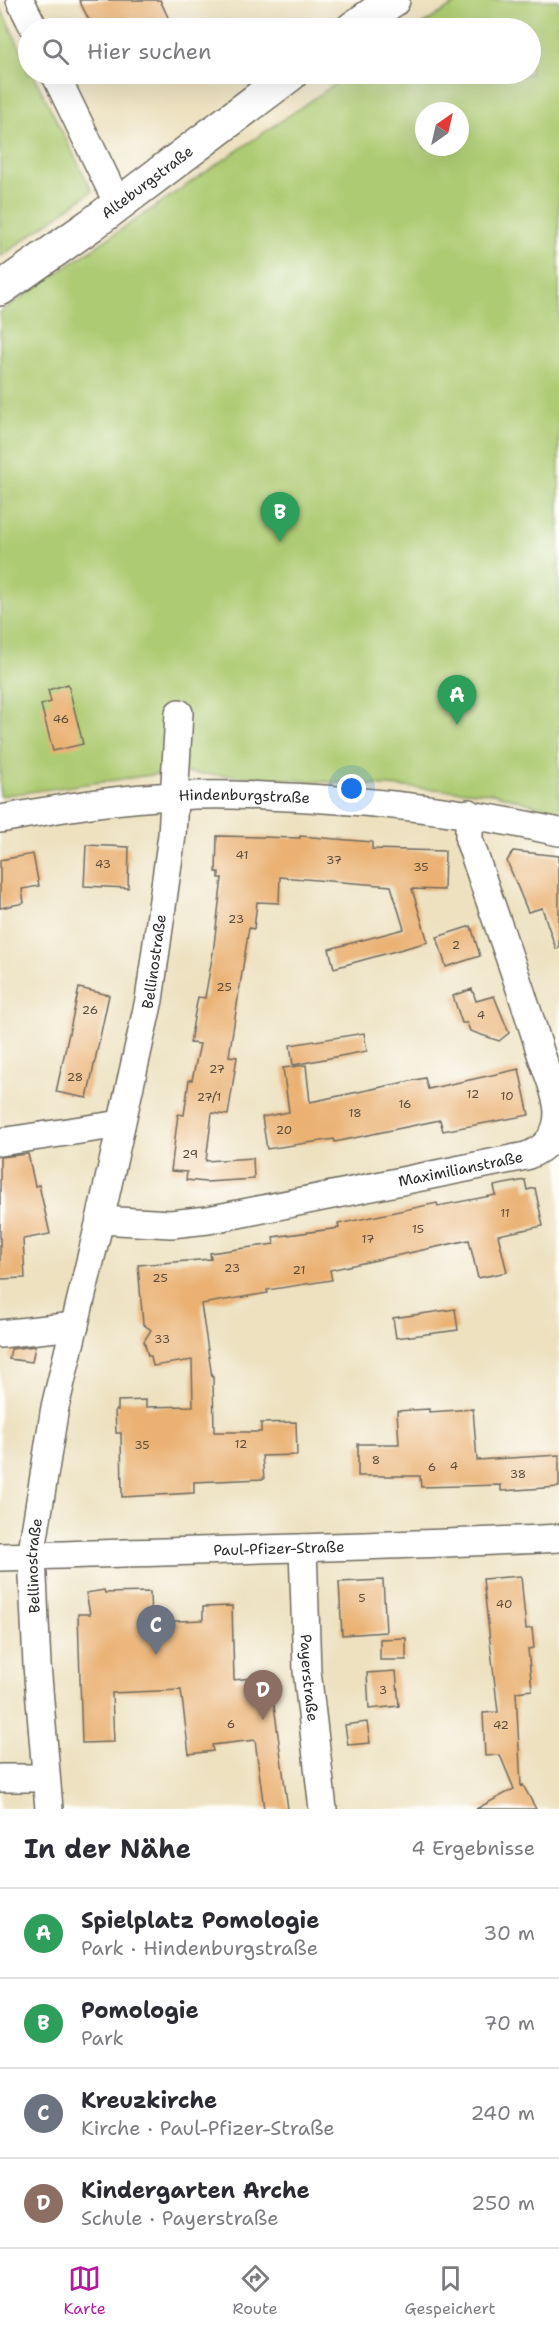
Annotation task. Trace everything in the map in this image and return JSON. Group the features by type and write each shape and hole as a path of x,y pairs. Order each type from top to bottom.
{"main road":[{"path":"367,18 393,0"},
{"name":"Alteburgstraße","path":"0,290 278,84"}],"street":[{"path":"20,0 29,18"},
{"path":"60,84 117,204"},
{"name":"Bellinostraße","path":"49,1809 45,1778 33,1555 47,1449 149,1000 176,796 179,713"},
{"name":"Hindenburgstraße","path":"0,819 79,806 176,796 255,795 392,804 469,813 559,832"},
{"name":"Maximilianstraße","path":"100,1220 171,1224 208,1220 526,1156 545,1147 552,1138 558,1111 534,1029 472,852 469,840 469,813"},
{"path":"0,1142 121,1124"},
{"path":"0,1334 75,1326"},
{"name":"Paul-Pfizer-Straße","path":"0,1557 141,1551 425,1545 559,1538"},
{"name":"Payerstraße","path":"303,1548 307,1671 323,1809"},
{"path":"0,1778 45,1778"}],"green space":[{"path":"461,0 559,0 559,812 493,793 173,772 0,796 0,312 335,84 541,84 541,18 433,18"},
{"path":"0,7 18,44 18,84 38,84 92,191 0,257"}],"building":[{"path":"79,0 160,0 168,18 88,18"},
{"path":"68,684 83,744 53,751 41,705 51,702 48,690"},
{"path":"217,836 300,838 300,836 372,842 372,849 445,851 444,890 412,889 428,942 334,968 329,949 404,929 391,886 280,877 279,903 257,902 254,929 249,928 229,1056 237,1057 228,1115 212,1113 206,1161 253,1158 254,1179 206,1182 186,1180 187,1172 171,1171 178,1114 184,1115 189,1080 192,1080 200,1044 190,1043 198,997 205,998 213,953 222,878 219,878 219,872 216,872"},
{"path":"86,845 129,847 128,888 84,886"},
{"path":"513,851 559,856 559,948 556,949 542,908 528,912 507,861"},
{"path":"33,854 39,886 22,889 24,903 0,908 0,860"},
{"path":"471,926 480,956 446,967 437,937"},
{"path":"79,988 109,995 87,1098 56,1092"},
{"path":"472,989 476,1001 494,996 509,1033 499,1041 470,1031 467,1023 462,1023 453,996"},
{"path":"364,1033 367,1051 293,1065 290,1045"},
{"path":"306,1065 310,1102 425,1078 428,1089 519,1069 529,1115 443,1131 440,1120 335,1142 334,1139 267,1149 262,1117 289,1112 283,1068"},
{"path":"28,1154 35,1186 39,1185 50,1234 23,1239 25,1278 0,1279 0,1157"},
{"path":"525,1180 527,1190 535,1188 543,1226 498,1235 507,1272 478,1278 469,1240 330,1270 332,1280 267,1290 268,1293 201,1304 213,1377 214,1432 261,1432 261,1423 296,1422 297,1455 262,1456 264,1479 194,1482 194,1493 122,1497 121,1433 116,1433 115,1410 118,1410 118,1401 146,1400 146,1407 193,1406 192,1360 153,1366 151,1356 148,1356 144,1341 151,1330 143,1324 138,1265 211,1259 210,1253 274,1244 273,1237 339,1228 338,1224 437,1203 438,1206 496,1195 494,1186"},
{"path":"455,1309 458,1330 396,1338 393,1318"},
{"path":"35,1346 32,1362 9,1359 11,1349"},
{"path":"429,1409 429,1412 473,1409 477,1460 559,1455 559,1487 501,1491 501,1485 421,1487 420,1476 358,1476 358,1444 399,1444 397,1411"},
{"path":"521,1576 526,1629 532,1628 534,1648 528,1649 532,1690 516,1692 521,1786 523,1785 536,1809 476,1809 514,1789 500,1755 485,1756 483,1713 498,1712 483,1579"},
{"path":"383,1580 386,1632 342,1635 339,1582"},
{"path":"104,1590 105,1593 150,1592 151,1622 203,1620 203,1607 232,1606 234,1680 270,1676 288,1809 264,1809 255,1740 212,1745 213,1751 189,1754 181,1690 112,1693 114,1742 82,1743 78,1614 90,1614 86,1593"},
{"path":"406,1638 406,1660 380,1660 380,1639"},
{"path":"396,1671 399,1706 369,1709 367,1673"},
{"path":"367,1722 370,1743 348,1745 345,1725"}],"place":[{"name":"Pomologie","path":"280,542"},
{"name":"Spielplatz Pomologie","path":"457,725"},
{"name":"Kreuzkirche","path":"156,1655"},
{"name":"Kindergarten Arche","path":"263,1720"}]}
